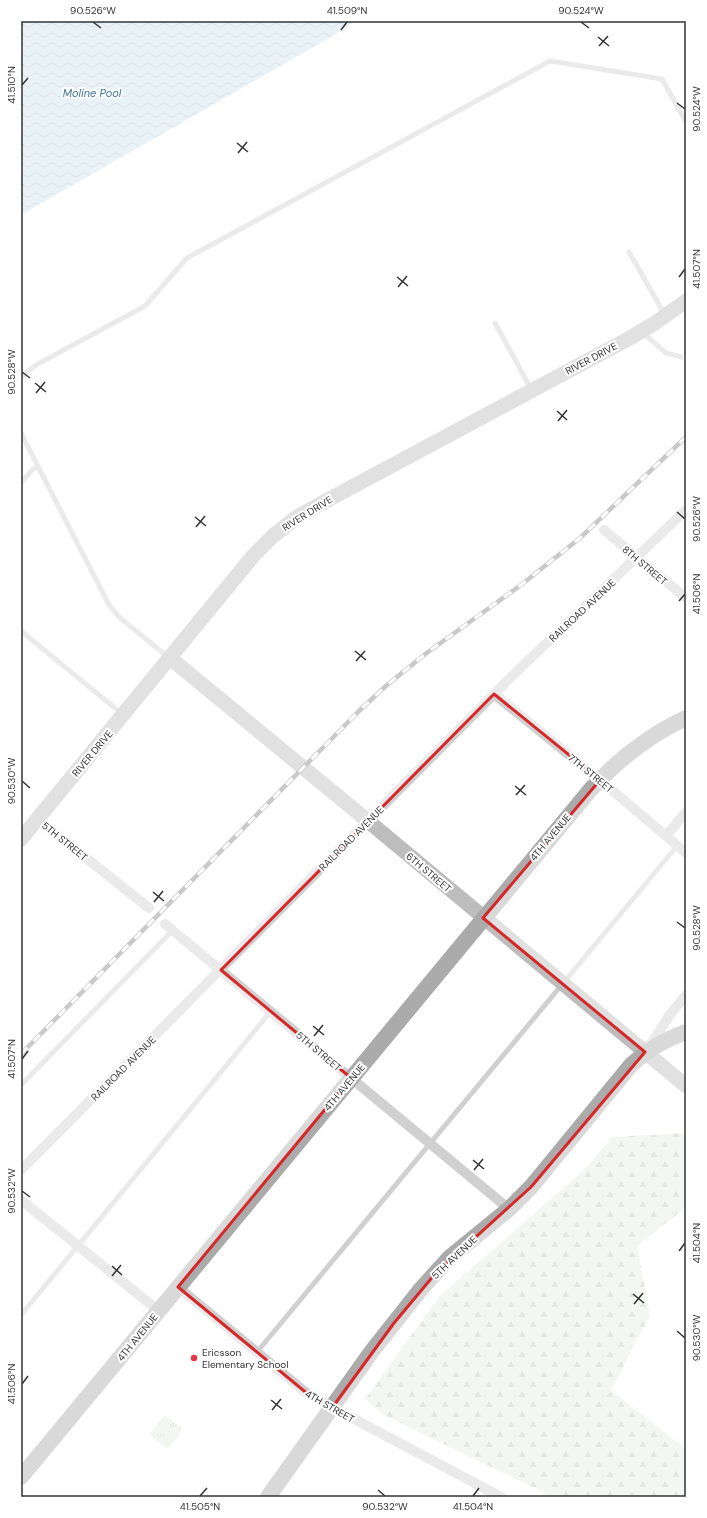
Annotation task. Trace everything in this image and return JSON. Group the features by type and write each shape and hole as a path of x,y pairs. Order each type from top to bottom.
{"main road":[{"name":"RIVER DRIVE","path":"21,839 253,556 273,536 297,518 641,331 666,316 686,301"},
{"name":"6TH STREET","path":"170,658 368,820 483,918 686,1086"},
{"name":"4TH AVENUE","path":"21,1477 483,918 600,780 625,756 644,742 664,729 686,718"},
{"name":"5TH AVENUE","path":"268,1497 394,1323 430,1279 449,1258 509,1209 531,1187 631,1065 645,1052 686,1032"}],"street":[{"name":"RAILROAD AVENUE","path":"21,1170 494,694 686,510"},
{"name":"8TH STREET","path":"604,530 686,598"},
{"name":"7TH STREET","path":"494,694 600,780 686,853"},
{"path":"666,836 686,812"},
{"name":"5TH STREET","path":"37,819 148,908"},
{"name":"5TH STREET","path":"169,927 509,1209"},
{"name":"5TH AVENUE","path":"645,1052 669,1016 686,995"},
{"path":"21,1200 159,1311"},
{"name":"4TH STREET","path":"178,1287 309,1395 501,1497"}],"lane":[{"path":"21,377 36,365 145,306 187,258 550,61 662,79 686,122"},
{"path":"629,252 666,316"},
{"path":"495,323 532,391"},
{"path":"641,331 666,353 681,357"},
{"path":"21,433 109,605 118,617 170,658"},
{"path":"21,483 32,470 38,467"},
{"path":"21,631 124,714"},
{"path":"257,1352 677,846"},
{"path":"21,1085 169,927"},
{"path":"21,1315 271,1012"}],"highlighted area":[{"path":"494,694 600,780 483,918 645,1052 531,1187 435,1274 394,1323 332,1408 309,1395 178,1287 351,1078 221,970"}],"green space":[{"path":"686,1133 686,1207 637,1246 650,1315 611,1390 686,1449 686,1497 553,1497 382,1414 365,1399 439,1297 586,1168 612,1137"},
{"path":"165,1415 182,1428 180,1434 167,1449 149,1434"}],"water":[{"name":"Moline Pool","path":"21,21 355,21 331,37 21,215"}],"railway":[{"path":"21,1054 360,710 387,685 428,652 521,585 580,538 686,437"}],"place":[{"name":"Ericsson Elementary School","path":"194,1358"}]}
